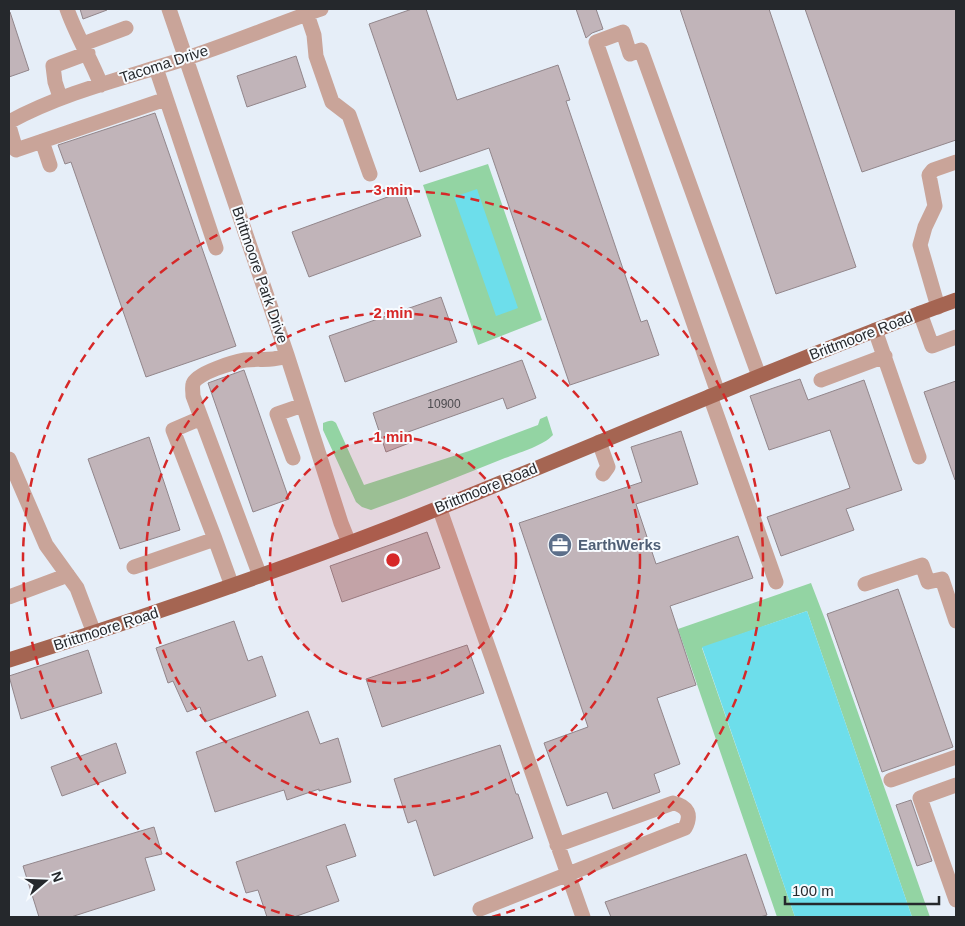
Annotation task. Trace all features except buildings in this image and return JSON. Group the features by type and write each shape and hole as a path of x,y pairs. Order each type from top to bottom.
{"main road":[{"name":"Brittmoore Road","path":"9,660 260,576 439,507 875,330 956,300"}],"street":[{"path":"66,9 101,85"},
{"name":"Brittmoore Park Drive","path":"169,9 287,355 341,523 349,542"},
{"path":"314,11 316,56 332,102 349,115 370,174"},
{"name":"Tacoma Drive","path":"9,124 35,108 60,98 186,58 314,11"},
{"path":"60,98 53,66 126,28"},
{"path":"759,376 641,50 630,54 623,32 596,42 776,582"},
{"path":"156,68 216,248"},
{"path":"9,124 16,150 166,99"},
{"path":"42,141 50,165"},
{"path":"938,307 920,245 925,227 935,206 929,175 933,170 956,162"},
{"path":"920,313 932,346 956,337"},
{"path":"875,330 919,457"},
{"path":"260,576 193,396 193,384 198,376 246,360 266,361 279,359 287,355"},
{"path":"821,380 884,356"},
{"path":"293,458 278,414 303,405"},
{"path":"201,418 173,430 232,586"},
{"path":"599,442 608,467 603,474"},
{"path":"9,459 46,544 77,588 94,633"},
{"path":"439,507 583,917"},
{"path":"134,567 215,539"},
{"path":"865,584 922,565 928,582 942,579 956,621"},
{"path":"9,597 68,575"},
{"path":"892,780 956,757"},
{"path":"956,785 920,798 956,900"},
{"path":"480,910 568,873 684,828 689,818 688,812 684,806 674,803 557,845"}],"green space":[{"path":"488,164 542,320 478,345 423,185"},
{"path":"547,416 553,435 543,443 371,510 362,507 356,502 323,430 323,423 331,421 336,423 364,485 469,451 538,425 540,419"},
{"path":"811,583 930,917 912,917 807,611 702,648 795,917 777,917 678,629"}],"water":[{"path":"477,189 518,308 496,316 454,197"},
{"path":"807,611 912,917 795,917 702,647"}],"place":[{"name":"EarthWerks","path":"560,545"}]}
